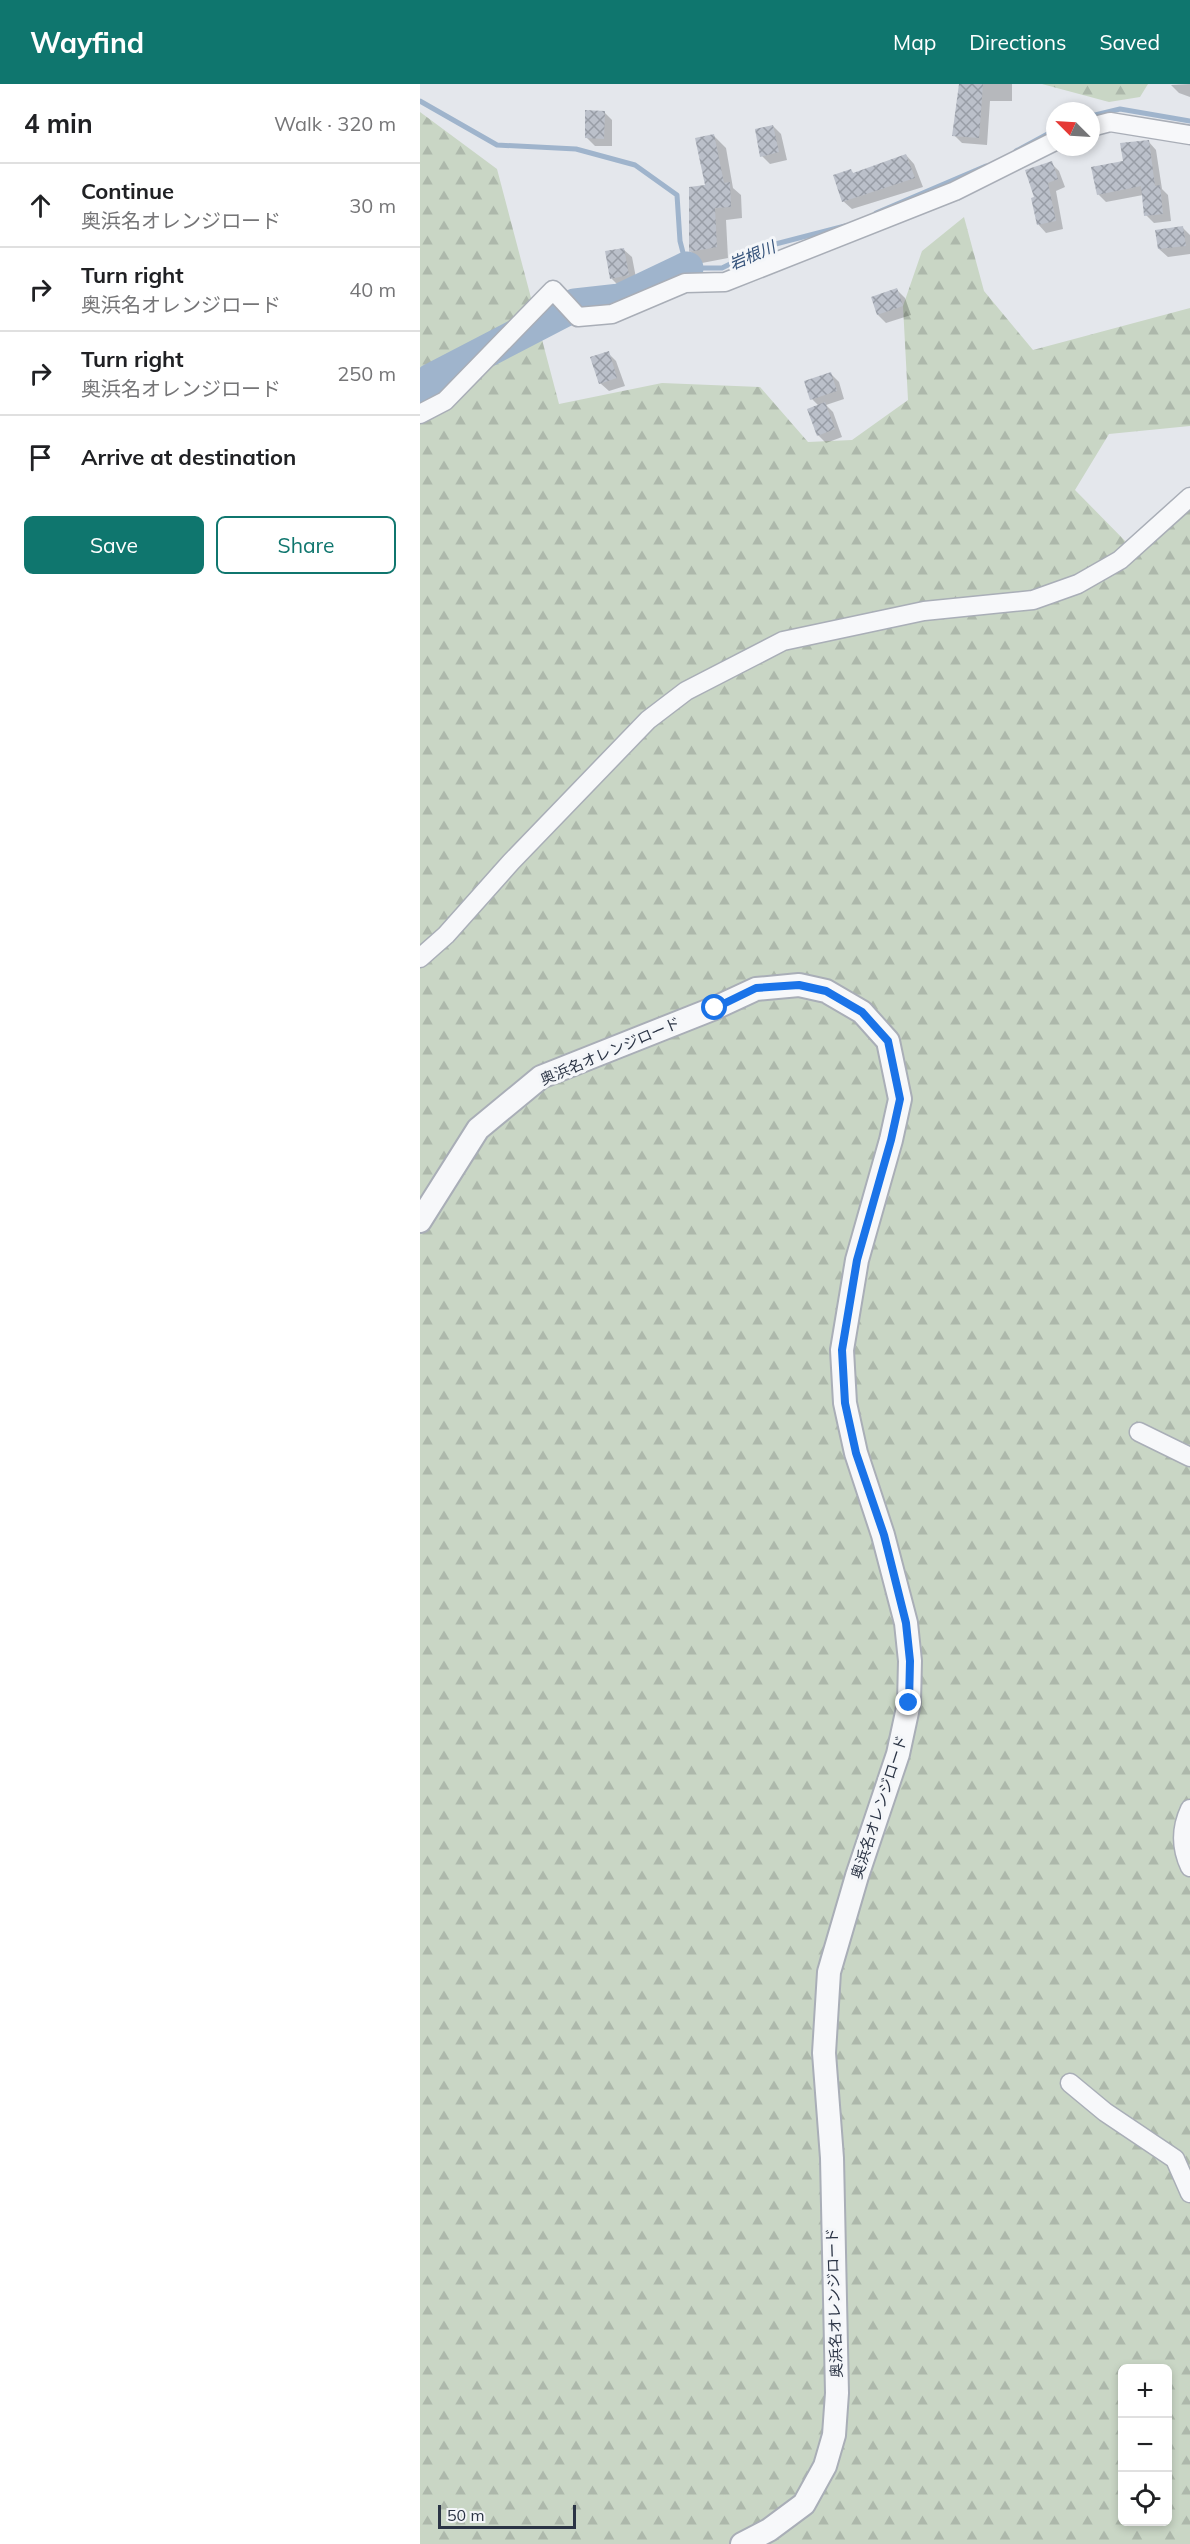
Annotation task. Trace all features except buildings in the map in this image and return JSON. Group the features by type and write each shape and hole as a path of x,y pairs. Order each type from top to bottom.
{"street":[{"path":"1100,125 1110,122 1190,135"},
{"path":"420,414 445,401 553,290 578,317 612,314 685,283 724,282 954,191 1046,145"},
{"path":"420,958 446,934 511,862 648,720 686,691 783,641 924,611 1033,600 1078,584 1120,560 1151,535 1190,497"},
{"name":"奥浜名オレンジロード","path":"420,1221 478,1129 541,1077 715,1008 756,988 799,985 826,991 862,1012 888,1041 900,1099 891,1140 857,1260 842,1350 845,1403 856,1453 884,1535 906,1623 910,1661 909,1703 898,1754 856,1876 829,1972 824,2053 832,2158 837,2393 834,2435 825,2466 804,2504 769,2530 742,2544"},
{"path":"1139,1432 1190,1457"},
{"path":"1190,1809 1184,1822 1182,1838 1190,1868"},
{"path":"1070,2083 1105,2112 1174,2159 1190,2193"}],"green space":[{"path":"1042,84 1148,84 1140,97 1109,102"},
{"path":"420,112 497,169 559,404 662,383 760,387 808,442 852,440 908,400 903,306 922,251 964,217 984,291 1033,350 1190,308 1190,426 1109,434 1075,490 1133,549 1190,510 1190,2544 420,2544"}],"waterway":[{"path":"420,101 497,145 576,149 635,165 677,195 680,241 687,268 722,268 764,247 845,226"},
{"name":"岩根川","path":"1100,114 1120,109 1190,121"},
{"name":"岩根川","path":"1016,151 1046,135"},
{"name":"岩根川","path":"876,213 986,166"},
{"name":"岩根川","path":"420,391 431,380 575,305 620,300 687,268"}],"route":[{"path":"715,1008 756,988 799,985 826,991 862,1012 888,1041 900,1099 891,1140 857,1260 842,1350 845,1403 856,1453 884,1535 906,1623 910,1661 909,1703"}]}
